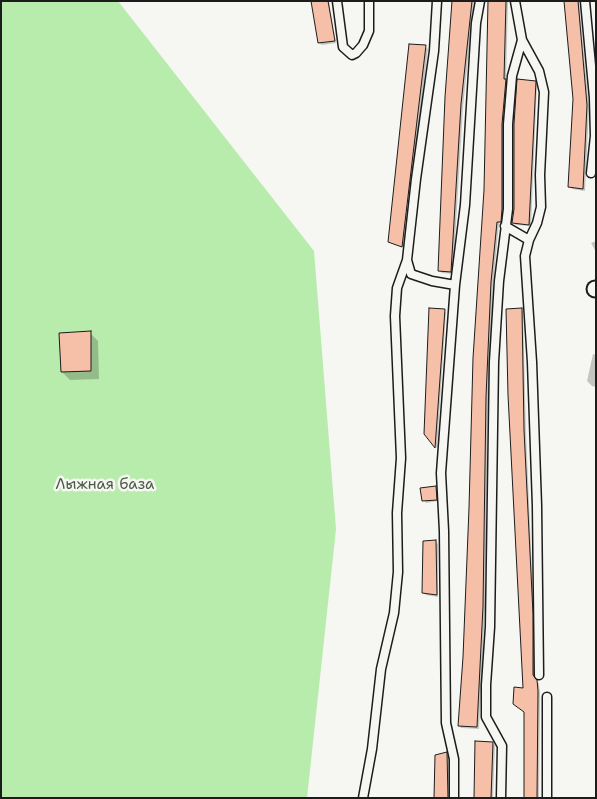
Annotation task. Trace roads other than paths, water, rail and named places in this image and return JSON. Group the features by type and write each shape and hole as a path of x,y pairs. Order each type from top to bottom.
{"lane":[{"path":"337,1 343,47 352,55 363,45 369,31 369,1"},
{"path":"363,798 372,749 381,668 394,613 397,580 397,513 401,458 395,316 397,288 407,260 434,51 437,1"},
{"path":"454,798 454,759 446,723 444,532 441,473 455,285 465,205 476,23 480,1"},
{"path":"515,1 522,40 539,71 544,92 540,175 541,207 525,256 532,362 537,506 539,675"},
{"path":"585,1 594,98 595,136 591,173"},
{"path":"501,798 502,746 486,717 490,627 494,362 499,282 508,209 510,95 512,76 522,40"},
{"path":"506,226 529,240"},
{"path":"407,260 411,274 432,281 455,285"},
{"path":"547,697 547,798"}],"park label":[{"name":"Лыжная база","path":"105,485"}]}
